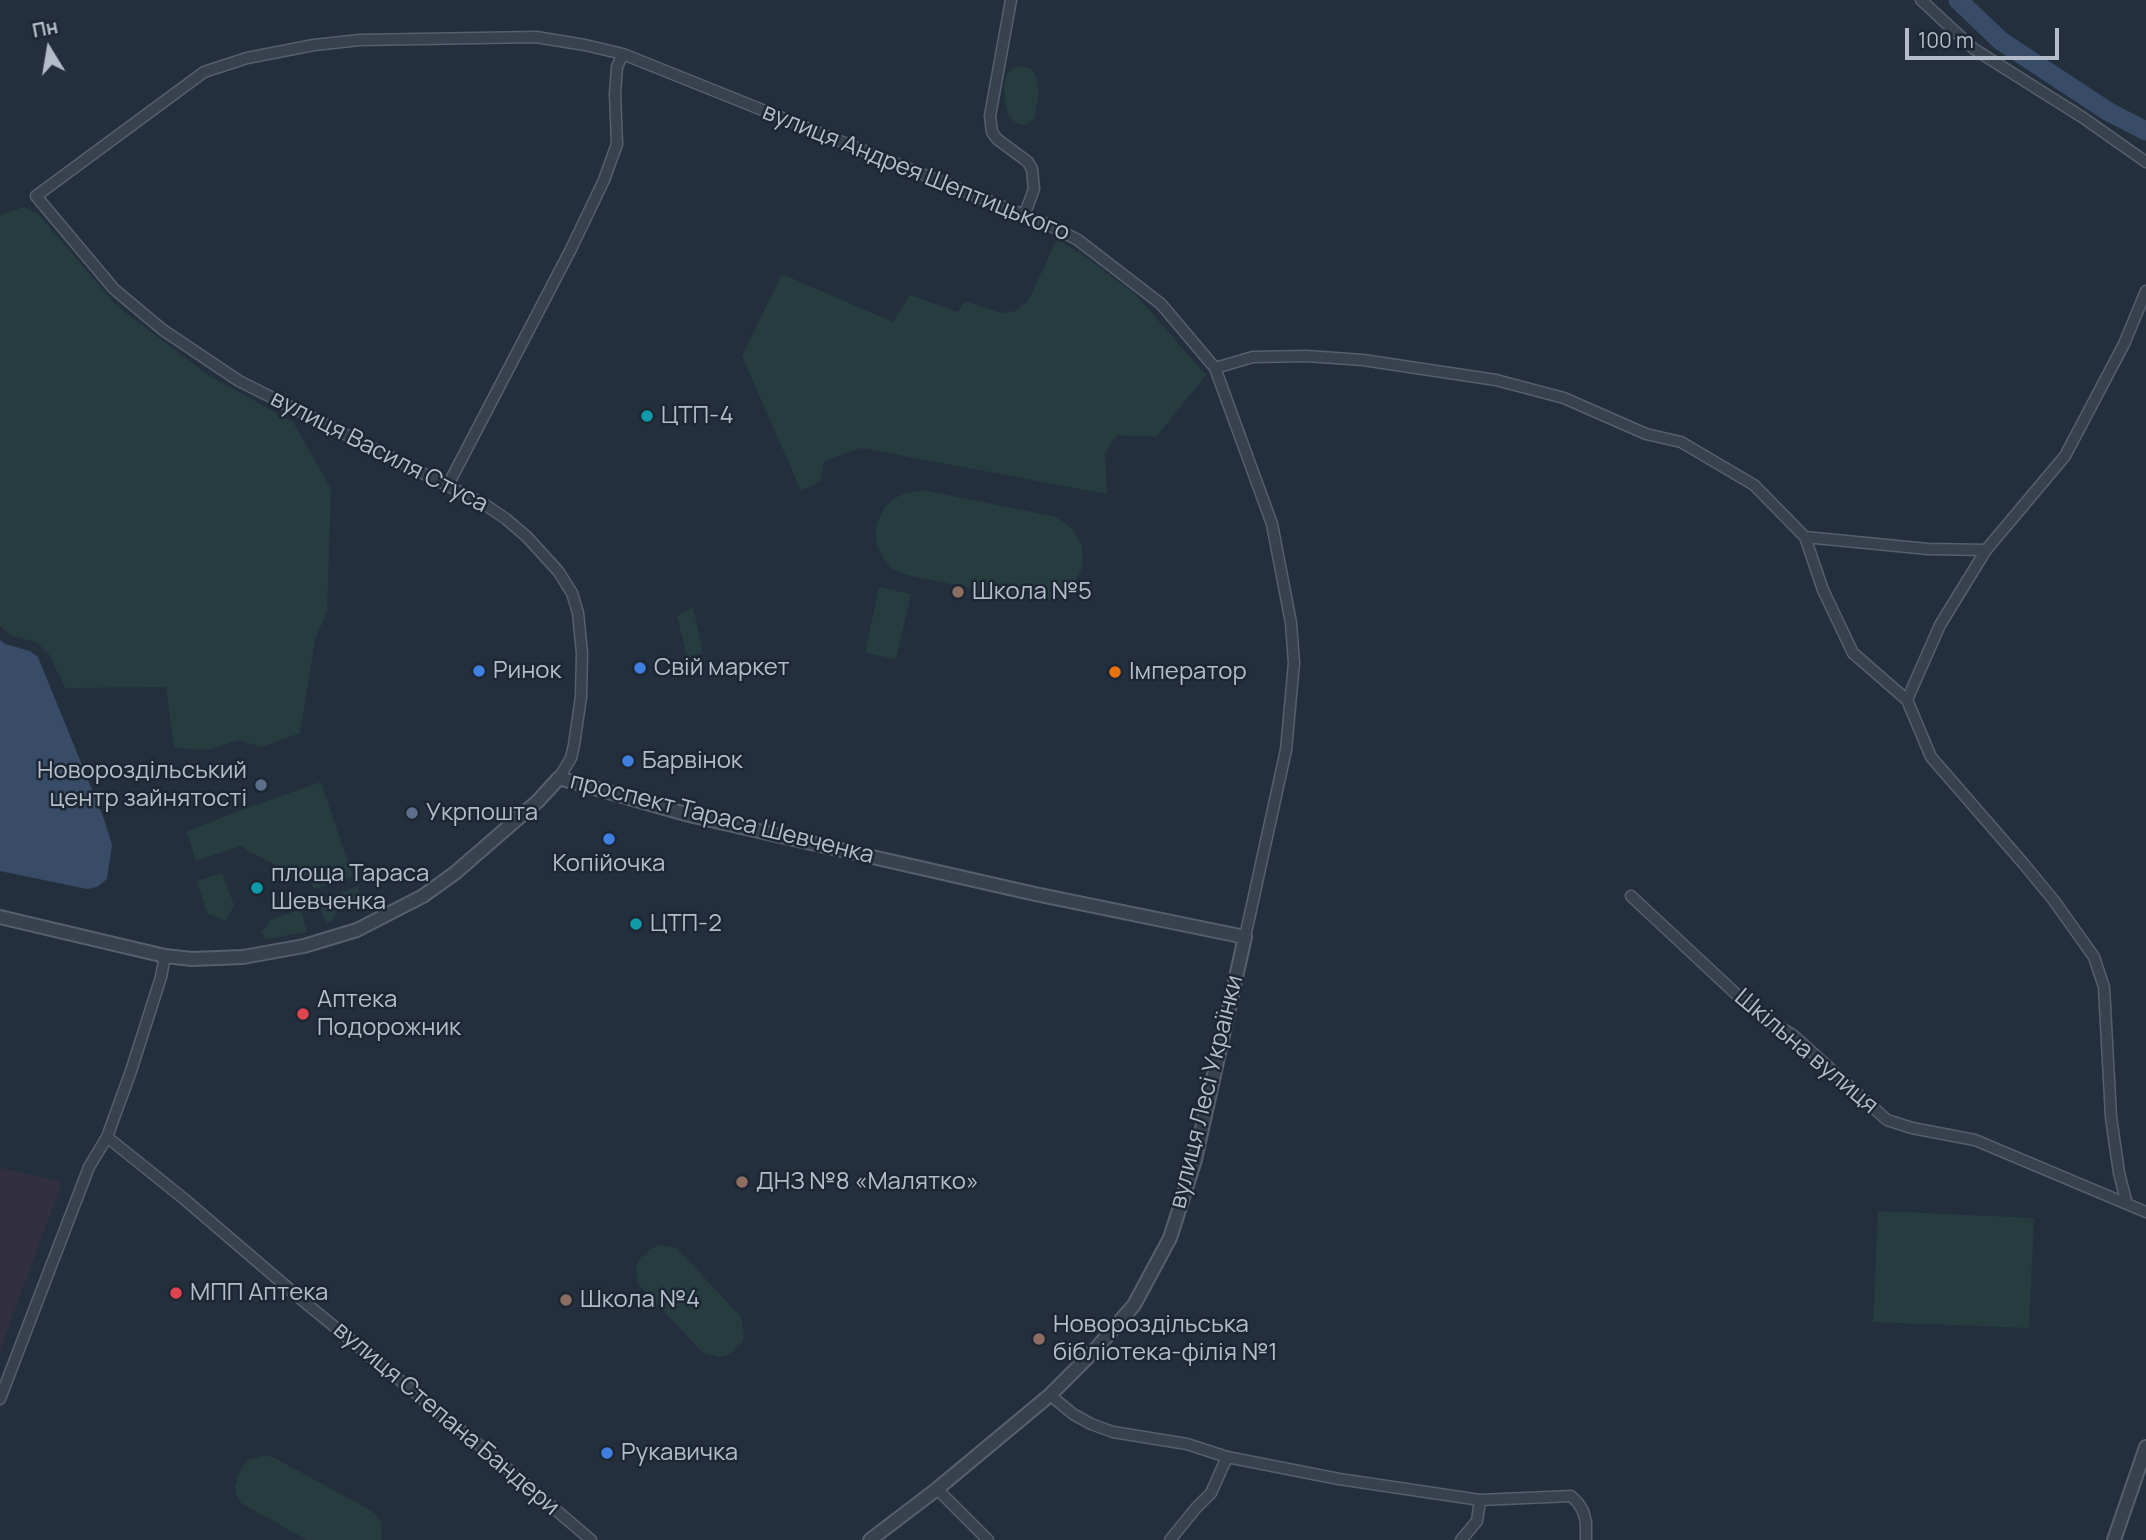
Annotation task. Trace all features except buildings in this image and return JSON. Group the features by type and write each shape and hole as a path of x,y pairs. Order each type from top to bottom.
{"street":[{"path":"1011,0 990,116 992,132 997,139 1028,162 1032,169 1034,188 1024,216"},
{"path":"1921,0 1974,49 2082,117 2146,162"},
{"name":"вулиця Андрея Шептицького","path":"36,196 204,72 247,58 348,41 536,37 623,54 922,173 1049,225 1078,240 1161,304 1215,368 1272,524 1291,623 1294,663 1286,750 1245,937"},
{"path":"448,485 604,180 617,144 615,94 617,67 623,54"},
{"name":"вулиця Василя Стуса","path":"36,196 114,289 163,330 239,381 484,504 520,531 558,571 572,593 582,638 581,697 571,758 559,778"},
{"path":"1907,700 1940,625 1986,550 2065,456 2124,344 2146,291"},
{"path":"1215,368 1252,357 1307,356 1363,360 1496,380 1564,398 1646,434 1681,442 1754,485 1805,537 1823,590 1853,653 1907,700 1931,757 2031,872 2094,957 2104,987 2111,1117 2119,1174 2127,1204"},
{"path":"1805,537 1928,549 1986,550"},
{"name":"проспект Тараса Шевченка","path":"0,917 165,956 192,959 227,959 332,939 378,921 424,896 455,873 538,801 559,778 689,815 811,844 1245,937"},
{"name":"Шкільна вулиця","path":"1631,896 1750,1007 1793,1035 1887,1120 1912,1128 1975,1140 2146,1212"},
{"name":"вулиця Лесі Українки","path":"870,1540 940,1492 1049,1395 1094,1351 1134,1306 1170,1238 1195,1160 1245,937"},
{"path":"0,1399 89,1167 107,1137 161,977 165,956"},
{"name":"вулиця Степана Бандери","path":"107,1137 591,1540"},
{"path":"1049,1395 1073,1414 1113,1432 1187,1444 1227,1457 1339,1479 1479,1500 1572,1496 1583,1511 1586,1540"},
{"path":"2114,1540 2146,1447"},
{"path":"1170,1540 1211,1493 1227,1457"},
{"path":"940,1492 988,1540"},
{"path":"1461,1540 1477,1521 1479,1500"}],"shaded area":[{"path":"0,1168 62,1182 0,1350"}],"green space":[{"path":"1020,66 1032,69 1036,76 1039,96 1034,119 1025,125 1016,123 1008,115 1005,101 1007,73"},
{"path":"24,207 39,215 117,306 208,375 293,422 331,489 327,611 315,640 300,733 262,747 238,740 208,750 174,748 166,687 65,688 49,654 36,642 12,636 0,626 0,215"},
{"path":"1057,239 1135,294 1206,375 1156,437 1117,435 1105,453 1107,494 861,448 824,461 820,482 801,491 742,356 782,274 893,322 910,295 958,312 965,301 1001,313 1015,311 1028,301"},
{"path":"924,490 1056,517 1070,527 1082,547 1083,559 1076,581 1058,597 1039,602 906,575 893,569 885,561 876,539 880,516 895,498"},
{"path":"879,587 911,594 896,659 865,653"},
{"path":"693,607 703,653 687,658 677,616"},
{"path":"321,782 353,877 314,889 308,875 300,877 246,850 243,845 196,861 187,832"},
{"path":"222,873 234,905 226,921 207,913 197,881"},
{"path":"358,886 361,897 339,908 332,921 326,924 318,902"},
{"path":"301,909 307,932 266,939 261,933 270,920"},
{"path":"1878,1211 2034,1218 2029,1328 1873,1322"},
{"path":"660,1245 677,1248 741,1317 744,1334 742,1343 729,1355 720,1357 703,1353 638,1284 636,1268 639,1259"},
{"path":"265,1455 370,1510 381,1522 382,1540 307,1540 241,1503 235,1486 240,1470 248,1460"}],"water":[{"path":"0,640 30,651 38,657 104,819 112,845 107,879 97,887 87,889 0,871"}],"waterway":[{"path":"1958,0 2001,41 2109,112 2146,131"}],"place":[{"name":"ЦТП-4","path":"647,416"},
{"name":"Школа №5","path":"958,592"},
{"name":"Свiй маркет","path":"640,668"},
{"name":"Ринок","path":"479,671"},
{"name":"Імператор","path":"1115,672"},
{"name":"Барвінок","path":"628,761"},
{"name":"Новороздільський центр зайнятості","path":"261,785"},
{"name":"Укрпошта","path":"412,813"},
{"name":"Копійочка","path":"609,839"},
{"name":"площа Тараса Шевченка","path":"257,888"},
{"name":"ЦТП-2","path":"636,924"},
{"name":"Аптека Подорожник","path":"303,1014"},
{"name":"ДНЗ №8 «Малятко»","path":"742,1182"},
{"name":"МПП Аптека","path":"176,1293"},
{"name":"Школа №4","path":"566,1300"},
{"name":"Новороздільська бібліотека-філія №1","path":"1039,1339"},
{"name":"Рукавичка","path":"607,1453"}]}
